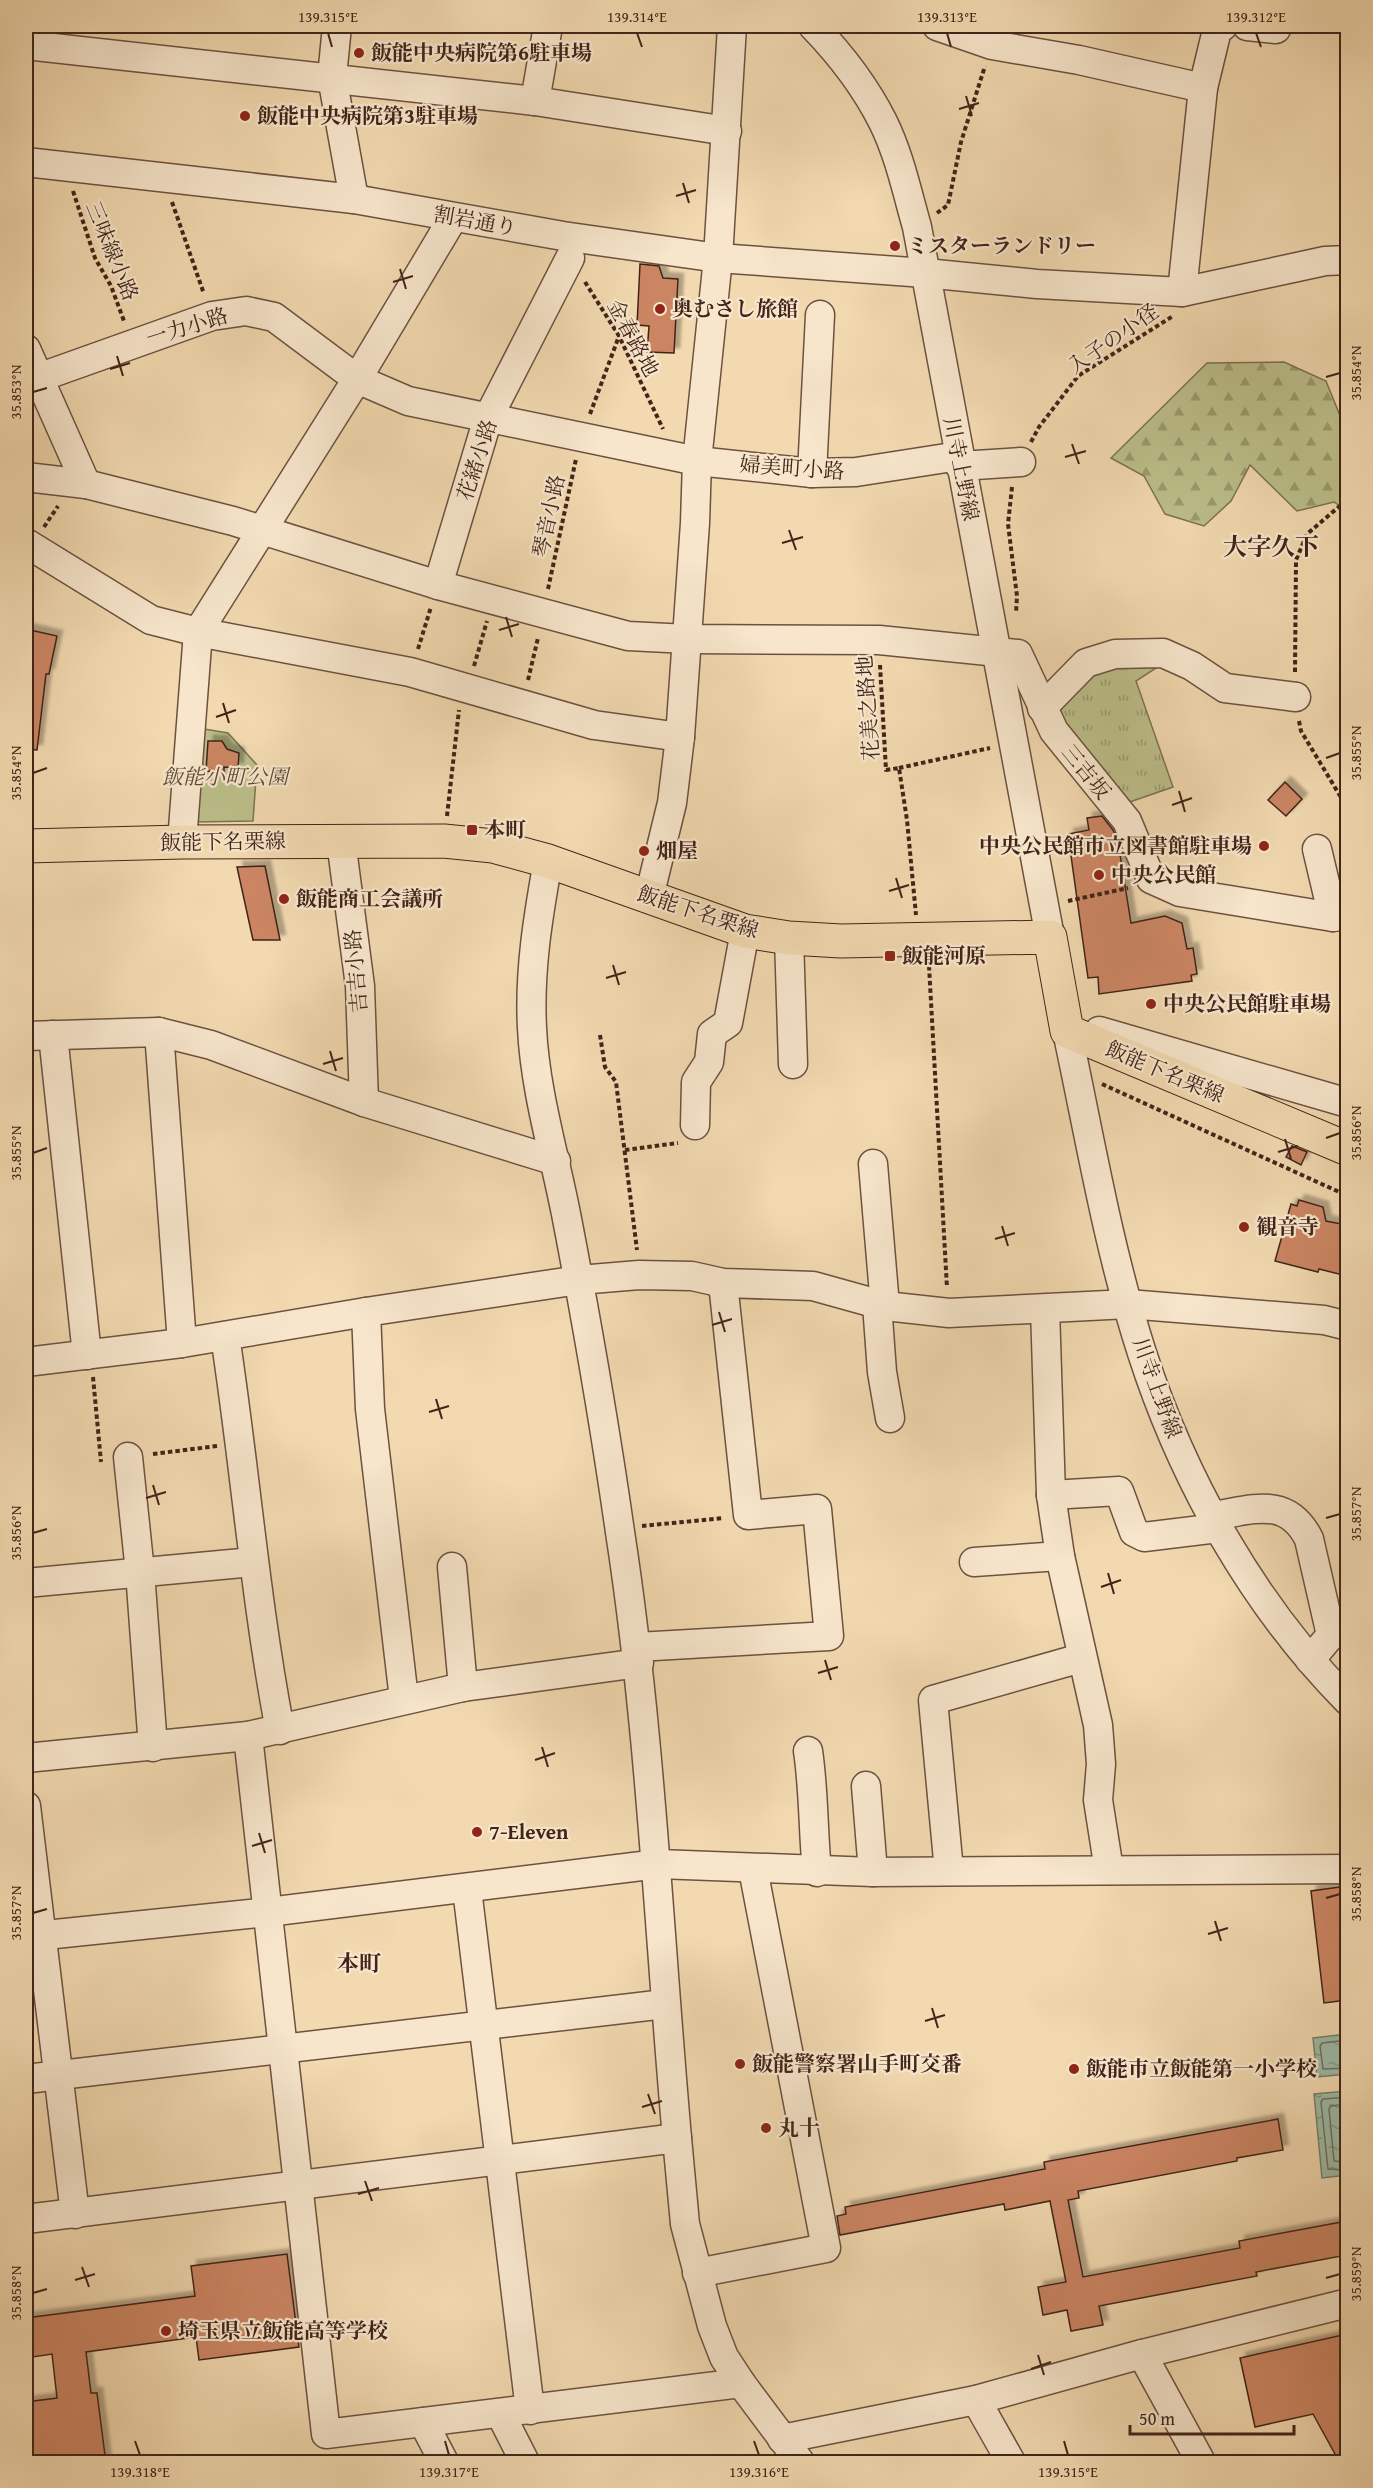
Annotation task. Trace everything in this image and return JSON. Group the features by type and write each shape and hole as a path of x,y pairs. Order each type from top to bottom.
{"main road":[{"name":"飯能下名栗線","path":"26,846 182,842 444,841 494,846 548,861 745,931 789,938 841,941 922,939 1047,922"},
{"path":"1047,922 1066,1026"},
{"name":"飯能下名栗線","path":"1066,1026 1347,1149"}],"street":[{"path":"337,26 332,78 354,200"},
{"path":"535,101 548,26"},
{"path":"649,897 672,803 680,737 688,639 687,458 718,258 732,26"},
{"name":"川寺上野線","path":"813,26 842,56 883,123 900,168 917,227 1047,922"},
{"path":"937,26 992,45 1079,60 1203,88"},
{"path":"1182,292 1203,88 1216,30 1223,26"},
{"path":"1247,26 1276,29"},
{"path":"26,45 535,101 727,131"},
{"name":"割岩通り","path":"26,162 354,200 453,218 718,258 925,273 1037,284 1182,292 1325,261 1347,260"},
{"path":"182,842 198,632 357,379 453,218"},
{"name":"花緒小路","path":"438,585 488,418 570,258"},
{"name":"一力小路","path":"38,378 212,316 246,311 274,317 357,379 408,401 488,418"},
{"path":"812,473 820,315"},
{"path":"26,349 79,483"},
{"name":"婦美町小路","path":"488,418 687,458 812,473 856,472 959,461 1021,462"},
{"path":"26,477 79,483 233,521 438,585 628,636 688,639 994,642"},
{"path":"28,547 151,620 198,632 410,672 594,725 680,737"},
{"name":"三吉坂","path":"994,642 1018,654 1054,731 1079,766 1127,821 1151,879 1180,892 1340,916"},
{"path":"1042,708 1086,663 1115,654 1163,653 1192,666 1225,688 1296,697"},
{"name":"吉吉小路","path":"341,841 360,986 364,1102"},
{"path":"1317,849 1340,916"},
{"path":"548,861 532,949 532,1029 537,1075 579,1280 620,1528 638,1655 658,1864 665,2004 685,2224 697,2273 724,2357 800,2463"},
{"path":"695,1125 696,1082 709,1062 712,1034 728,1023 745,931"},
{"path":"789,938 793,1064"},
{"path":"1066,1026 1347,1103"},
{"name":"川寺上野線","path":"1066,1026 1128,1304 1162,1407 1186,1463 1216,1522 1260,1593 1310,1660 1341,1685"},
{"path":"87,1355 39,1036 159,1032 211,1045 364,1102 556,1161"},
{"path":"159,1032 182,1343"},
{"path":"873,1164 881,1305 882,1372 890,1418"},
{"path":"26,1362 182,1343 579,1280 639,1275 692,1276 723,1283 813,1286 881,1305 949,1313 1128,1304 1324,1320 1347,1326"},
{"path":"26,1758 248,1736 404,1699 638,1655 829,1636 818,1509 748,1515 723,1283"},
{"path":"1045,1309 1051,1495 1060,1556 1098,1725 1101,1764 1098,1800 1109,1870"},
{"path":"366,1312 370,1409 404,1699"},
{"path":"225,1336 242,1443 263,1642 280,1730"},
{"path":"128,1457 140,1572 153,1747"},
{"path":"1051,1495 1119,1491 1134,1532 1144,1537 1216,1522 1266,1507 1290,1514 1302,1525 1309,1539 1331,1635 1310,1660"},
{"path":"974,1562 1060,1556"},
{"path":"26,1583 253,1562"},
{"path":"452,1567 463,1687"},
{"path":"949,1871 933,1700 1082,1658"},
{"path":"248,1736 326,2434 741,2383"},
{"path":"808,1751 814,1794 813,1828 817,1872"},
{"path":"866,1786 873,1872"},
{"path":"26,1806 33,1936 57,2076 75,2214"},
{"path":"33,1936 268,1912 658,1864 817,1872 1347,1869"},
{"path":"697,2273 825,2248 753,1869"},
{"path":"467,1889 530,2410"},
{"path":"26,2079 665,2004"},
{"path":"26,2220 677,2138"},
{"path":"782,2439 976,2400 1142,2354 1347,2303"},
{"path":"1142,2354 1201,2463"},
{"path":"976,2400 1011,2463"},
{"path":"500,2413 525,2463"},
{"path":"423,2422 444,2463"}],"path":[{"path":"917,227 948,205 961,142 992,45"},
{"name":"三味線小路","path":"65,168 95,258 111,286 133,344"},
{"path":"164,179 212,316"},
{"name":"金春路地","path":"570,258 619,336 687,458"},
{"name":"入子の小径","path":"994,642 1015,621 1017,596 1008,524 1014,477 1039,427 1078,376 1172,317 1182,292"},
{"name":"琴音小路","path":"522,706 581,437 619,336"},
{"path":"28,547 79,483"},
{"path":"1347,499 1307,534 1296,560 1294,639 1296,697 1301,731 1347,809"},
{"path":"410,672 438,585"},
{"path":"444,841 464,689 494,600"},
{"name":"花美之路地","path":"879,640 886,770 899,768 922,939 949,1313"},
{"path":"899,768 1014,743"},
{"path":"1047,922 1123,889"},
{"path":"600,1035 605,1066 616,1082 639,1275"},
{"path":"1076,1072 1347,1196"},
{"path":"625,1150 688,1141 695,1125"},
{"path":"620,1528 748,1515"}],"green space":[{"path":"1284,362 1326,381 1347,433 1347,511 1334,502 1297,511 1250,465 1231,501 1204,526 1165,514 1144,476 1111,458 1207,363"},
{"path":"1159,666 1136,681 1173,787 1118,806 1051,714 1089,669"},
{"name":"飯能小町公園","path":"198,728 228,733 257,765 253,821 195,822"}],"water":[{"path":"1347,2034 1347,2074 1317,2077 1313,2038"},
{"path":"1347,2091 1347,2175 1322,2178 1314,2094"}],"building":[{"path":"640,264 659,266 663,278 678,279 674,353 647,352 649,326 637,325"},
{"path":"26,629 57,636 49,674 46,674 37,750 26,749"},
{"path":"208,741 222,741 227,749 239,753 238,768 224,767 224,772 206,771"},
{"path":"1285,782 1302,799 1286,816 1268,800"},
{"name":"中央公民館","path":"1102,816 1113,830 1118,842 1131,923 1165,916 1182,923 1187,949 1193,948 1197,974 1191,975 1192,981 1099,994 1098,977 1088,978 1068,834 1089,830 1087,818"},
{"path":"265,866 280,940 253,940 237,867"},
{"path":"1292,1146 1307,1152 1301,1165 1286,1157"},
{"path":"1299,1200 1323,1207 1326,1221 1347,1225 1347,1276 1319,1269 1318,1272 1275,1261 1291,1204 1297,1206"},
{"path":"1347,1886 1347,2000 1324,2003 1311,1891"},
{"path":"1278,2119 1283,2150 1078,2191 1079,2198 1068,2200 1083,2277 1240,2248 1239,2241 1347,2221 1347,2255 1256,2272 1257,2276 1099,2306 1103,2325 1071,2331 1067,2310 1043,2315 1038,2287 1066,2282 1050,2201 1005,2210 1004,2204 840,2235 837,2216 846,2214 845,2207 1045,2169 1044,2162"},
{"path":"287,2254 299,2347 199,2360 196,2337 86,2352 91,2393 97,2393 106,2463 26,2463 26,2402 57,2398 52,2354 26,2358 26,2318 195,2296 191,2266"},
{"path":"1347,2334 1347,2463 1340,2463 1313,2414 1255,2427 1240,2358"}],"place":[{"name":"飯能中央病院第6駐車場","path":"359,53"},
{"name":"飯能中央病院第3駐車場","path":"245,116"},
{"name":"ミスターランドリー","path":"895,246"},
{"name":"奥むさし旅館","path":"660,309"},
{"name":"本町","path":"472,830"},
{"name":"中央公民館市立図書館駐車場","path":"1264,846"},
{"name":"畑屋","path":"644,851"},
{"name":"中央公民館","path":"1099,875"},
{"name":"飯能商工会議所","path":"284,899"},
{"name":"飯能河原","path":"890,956"},
{"name":"中央公民館駐車場","path":"1151,1004"},
{"name":"観音寺","path":"1244,1227"},
{"name":"7-Eleven","path":"477,1832"},
{"name":"飯能警察署山手町交番","path":"740,2064"},
{"name":"飯能市立飯能第一小学校","path":"1074,2069"},
{"name":"丸十","path":"766,2128"},
{"name":"埼玉県立飯能高等学校","path":"166,2331"}],"district":[{"name":"大字久下","path":"1271,547"},
{"name":"本町","path":"359,1963"}]}
